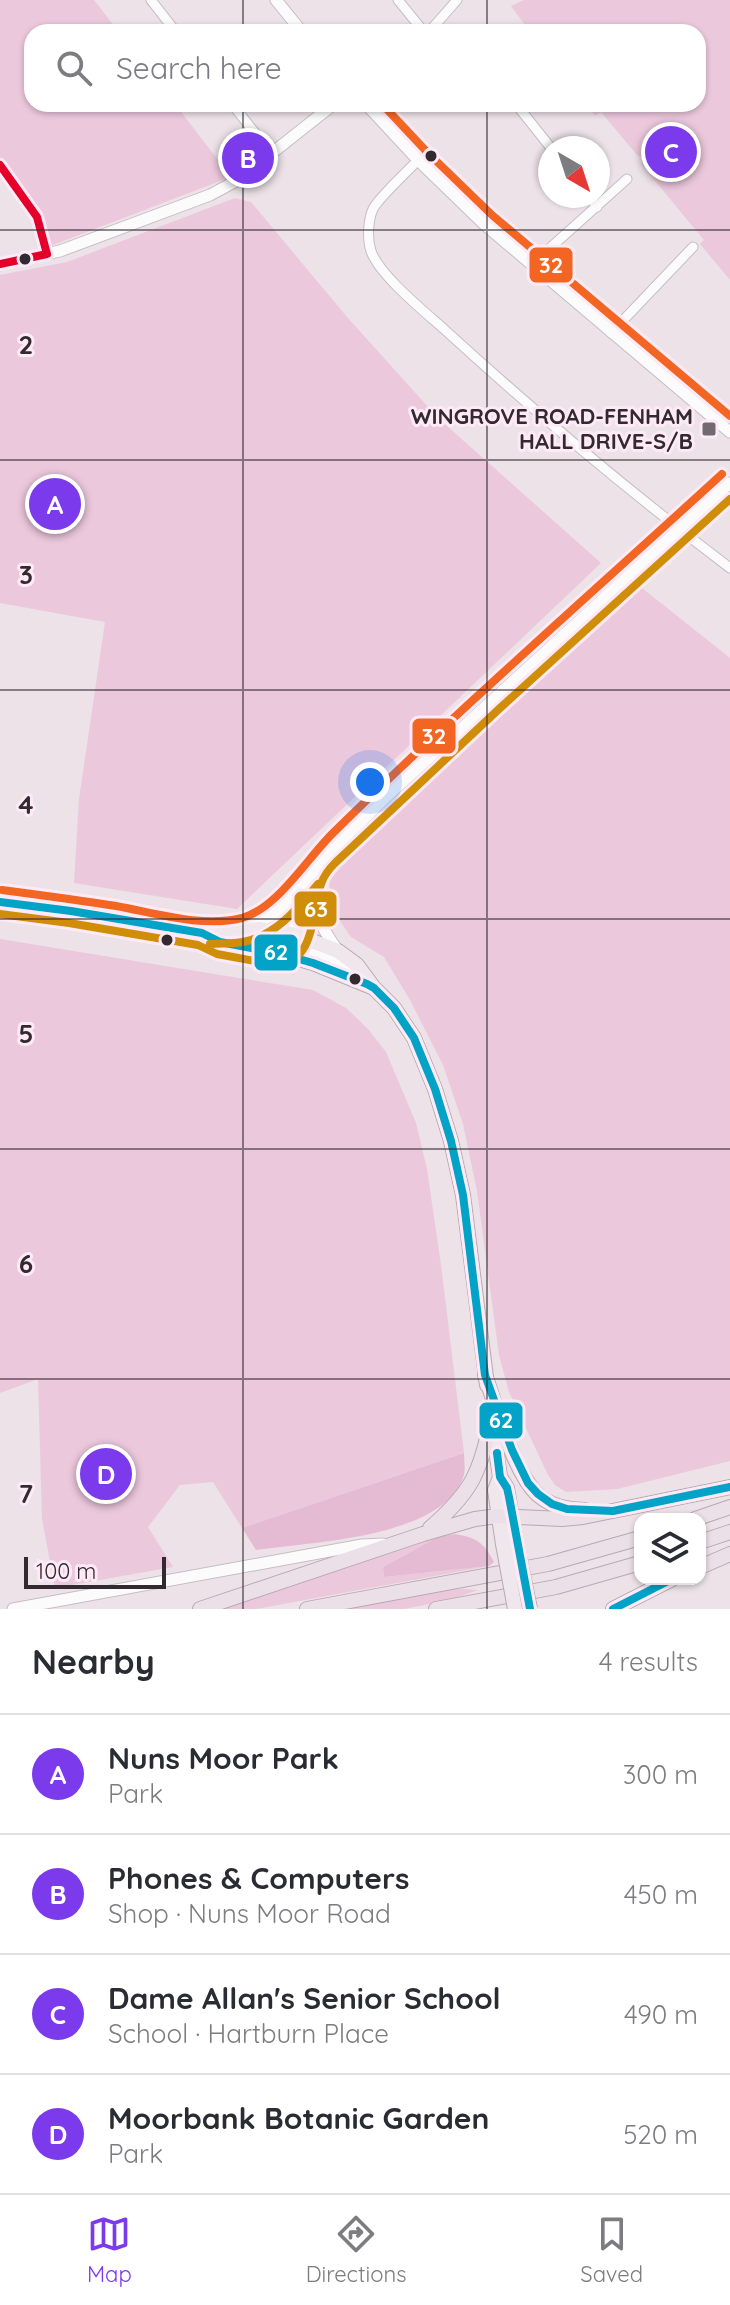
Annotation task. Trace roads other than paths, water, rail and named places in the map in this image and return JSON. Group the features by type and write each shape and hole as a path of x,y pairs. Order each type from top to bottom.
{"highway":[{"path":"485,1375 512,1450 528,1483 538,1494 552,1504 567,1509 613,1511"},
{"path":"423,1534 458,1501 472,1482 482,1460 492,1418"},
{"path":"200,1609 475,1519 505,1516 562,1519 730,1487"},
{"path":"706,1515 730,1507"},
{"path":"706,1540 730,1532"},
{"path":"307,1609 548,1564 634,1540"},
{"path":"706,1564 730,1554"},
{"path":"436,1609 556,1587 634,1565"},
{"path":"613,1609 660,1585"},
{"path":"626,1609 662,1585"}],"main road":[{"path":"0,902 202,933 259,929 338,951 357,965 371,986 394,1008 414,1038 435,1089 463,1195 500,1477 507,1488 505,1516 515,1609"},
{"path":"202,933 220,942 313,963 371,986"},
{"path":"510,1543 530,1609"}],"street":[{"path":"151,0 170,24"},
{"path":"276,0 296,24"},
{"path":"398,0 425,24"},
{"path":"438,24 457,0"},
{"path":"238,112 271,153"},
{"path":"0,264 60,251 210,195 238,180 324,112"},
{"path":"373,112 484,224 730,432"},
{"path":"522,112 541,136"},
{"path":"418,160 373,208 368,230 371,252 385,272 512,391 678,529 730,568"},
{"path":"610,195 627,179"},
{"path":"531,265 596,208"},
{"path":"611,333 693,247"},
{"path":"243,930 270,918 298,891 341,840 384,799 730,483"},
{"path":"278,953 292,938 312,874"},
{"path":"312,874 315,912 338,951"},
{"path":"292,938 298,891"},
{"path":"292,938 344,966 371,986"},
{"path":"13,1609 362,1545 399,1542"}],"place":[{"name":"Dame Allan's Senior School","path":"671,152"},
{"name":"Phones & Computers","path":"248,158"},
{"name":"WINGROVE ROAD-FENHAM HALL DRIVE-S/B","path":"709,429"},
{"name":"Nuns Moor Park","path":"55,504"},
{"name":"Moorbank Botanic Garden","path":"106,1474"}]}
